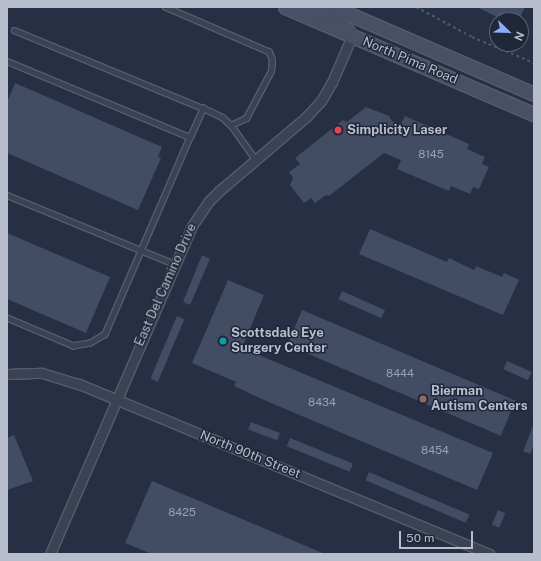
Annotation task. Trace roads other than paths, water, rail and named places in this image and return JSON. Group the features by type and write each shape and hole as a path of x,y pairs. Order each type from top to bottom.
{"main road":[{"name":"North Pima Road","path":"285,7 534,114"},
{"path":"311,7 333,16 352,36 360,32 373,33 494,85 533,93"},
{"name":"North Pima Road","path":"333,7 533,93"}],"street":[{"name":"East Del Camino Drive","path":"50,554 174,264 186,237 199,214 219,191 306,117 321,101 332,82 352,36"},
{"name":"North 90th Street","path":"7,374 42,373 64,378 489,554"}],"lane":[{"path":"165,7 269,52 272,60 271,71 246,118 231,125"},
{"path":"14,30 222,117 231,125 256,160"},
{"path":"7,61 190,137"},
{"path":"7,318 73,346 90,343 105,334 203,108"},
{"path":"7,195 174,264"}],"place":[{"name":"Simplicity Laser","path":"338,130"},
{"name":"Scottsdale Eye Surgery Center","path":"223,341"},
{"name":"Bierman Autism Centers","path":"423,399"}]}
